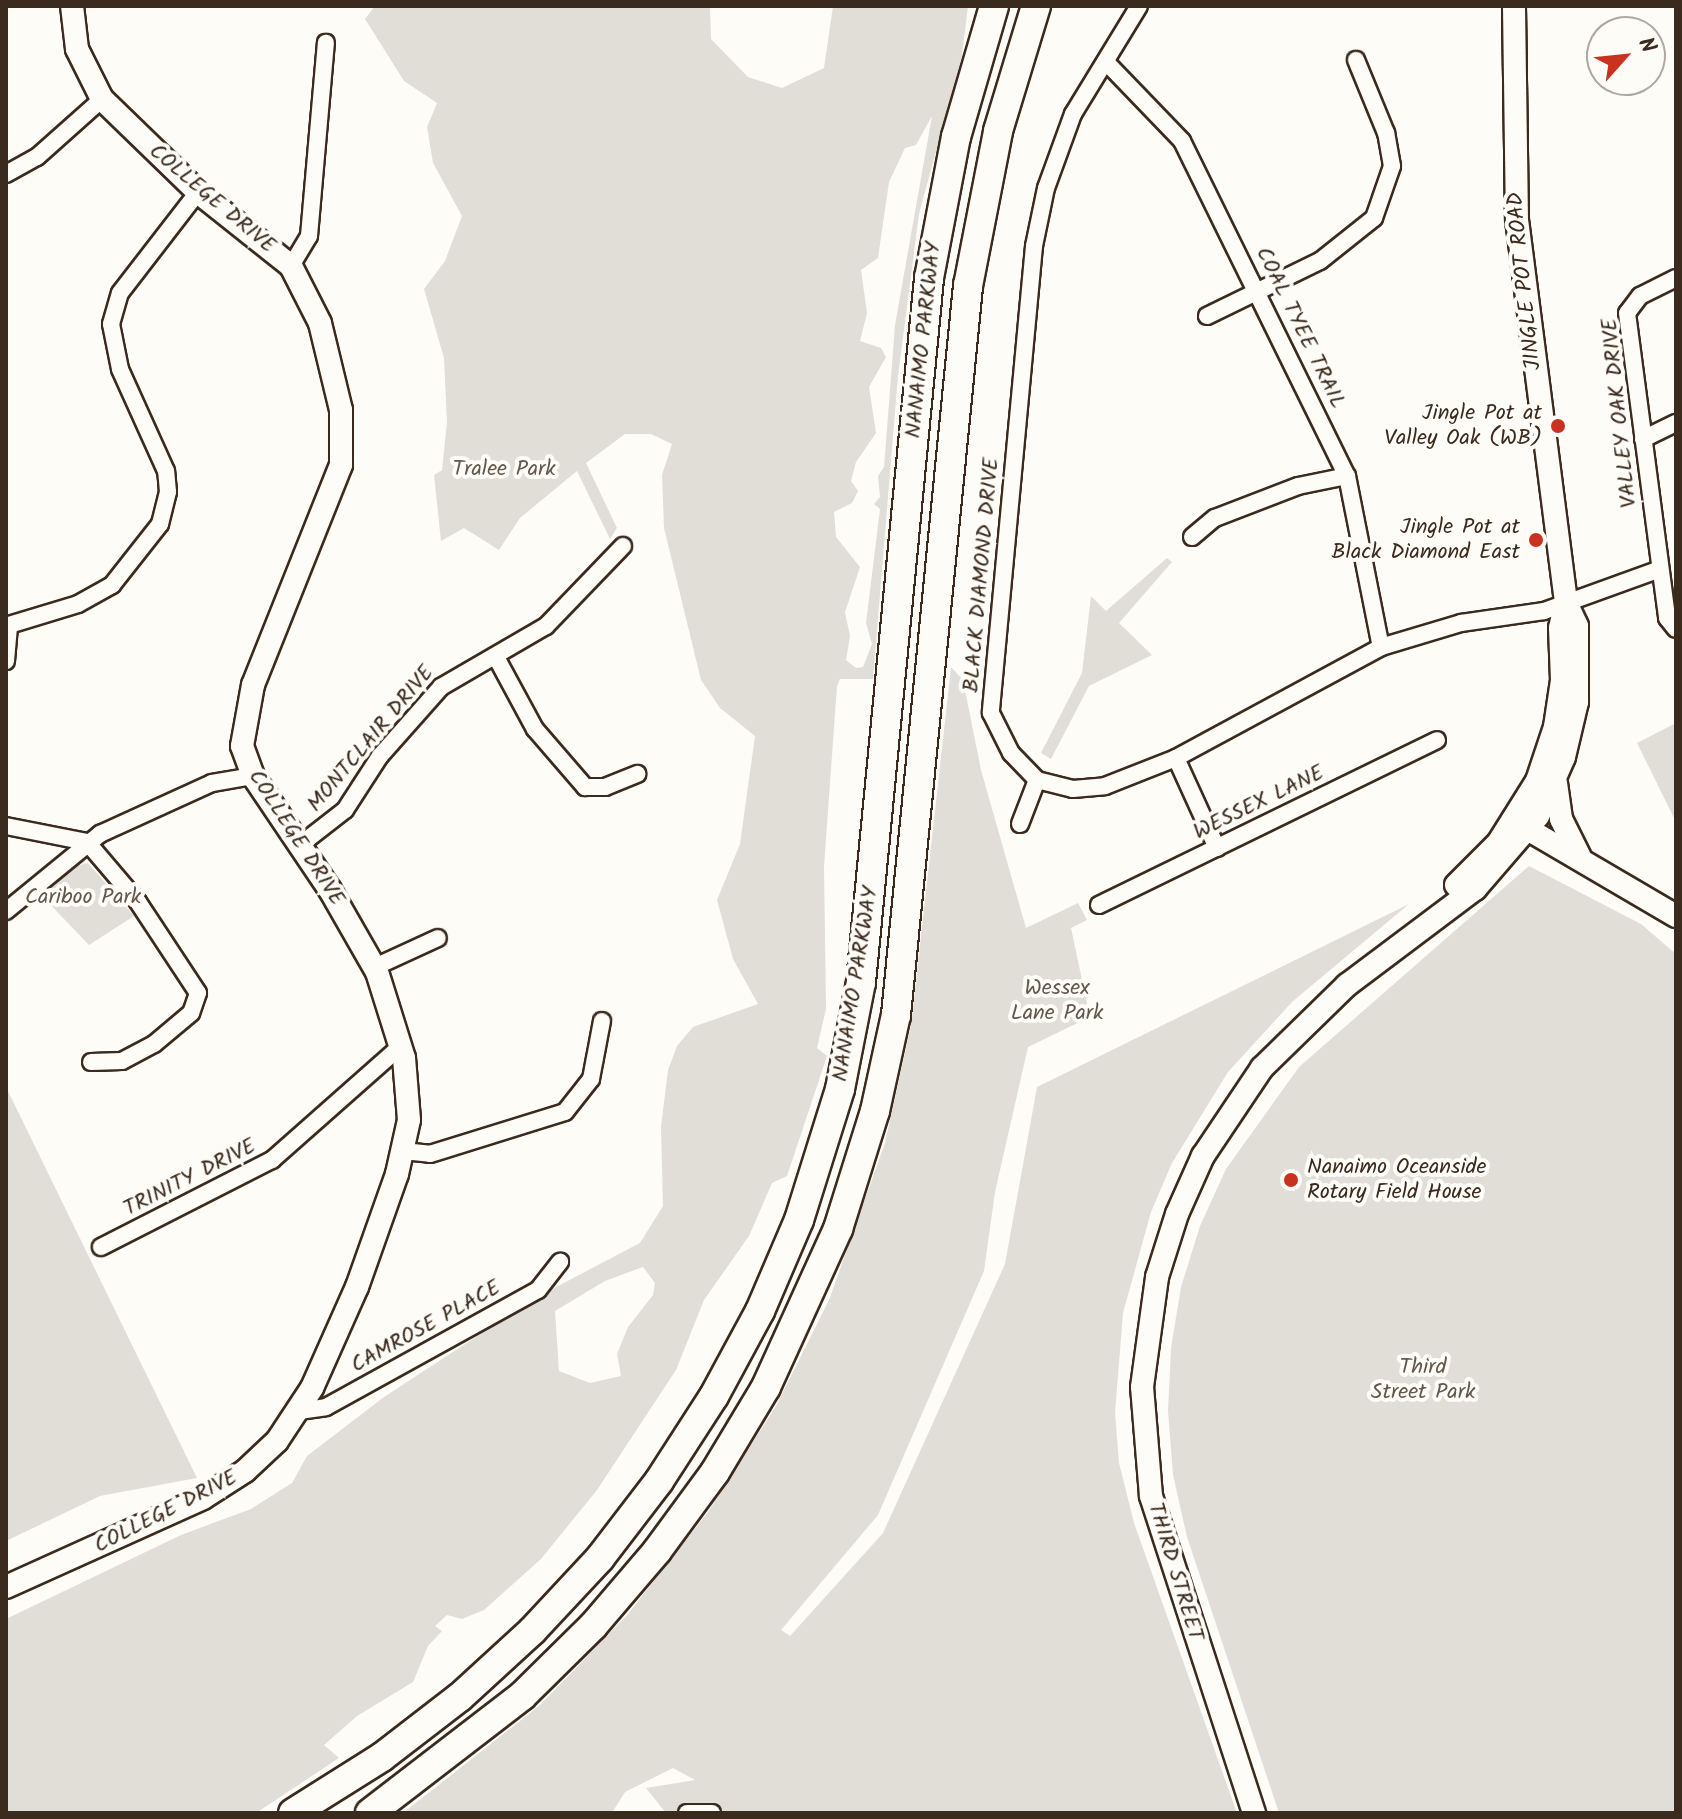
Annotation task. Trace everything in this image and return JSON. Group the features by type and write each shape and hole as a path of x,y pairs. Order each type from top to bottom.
{"highway":[{"name":"NANAIMO PARKWAY","path":"293,1813 382,1757 460,1697 532,1631 600,1558 659,1481 714,1396 760,1311 799,1220 829,1128 859,994 929,278 956,137 994,6"},
{"name":"NANAIMO PARKWAY","path":"370,1813 513,1704 593,1626 657,1551 715,1472 766,1387 838,1229 875,1111 898,1003 968,286 995,143 1036,6"}],"main road":[{"name":"COLLEGE DRIVE","path":"6,1587 226,1484 277,1441 299,1411 357,1287 403,1151 409,1089 401,1046 375,967 300,845 253,776 242,746 249,698 324,515 343,452 333,371 309,293 291,266 198,192 102,99 77,49 72,6"},
{"name":"JINGLE POT ROAD","path":"1514,6 1517,222 1566,602 1555,727 1522,825"},
{"name":"JINGLE POT ROAD","path":"1522,825 1556,781 1574,720 1579,683 1577,626 1566,602"},
{"path":"1556,781 1561,819 1580,857"},
{"path":"1522,825 1676,916"},
{"name":"THIRD STREET","path":"1254,1813 1153,1504 1142,1405 1150,1315 1177,1214 1228,1114 1289,1038 1409,935 1475,889 1522,825"}],"street":[{"name":"BLACK DIAMOND DRIVE","path":"1037,780 1011,753 991,713 1034,246 1046,188 1073,114 1107,63 1139,6"},
{"path":"291,266 309,236 326,43"},
{"path":"1207,316 1320,261 1374,218 1387,192 1392,166 1386,133 1356,60"},
{"name":"COAL TYEE TRAIL","path":"1107,63 1182,141 1347,476 1381,647"},
{"path":"6,174 37,157 102,99"},
{"path":"6,661 7,622 78,604 112,585 160,524 168,492 166,471 120,369 111,324 120,293 198,192"},
{"name":"VALLEY OAK DRIVE","path":"1676,278 1640,296 1628,308 1667,618 1676,629"},
{"path":"1643,439 1676,423"},
{"path":"1192,537 1228,513 1298,486 1347,476"},
{"name":"MONTCLAIR DRIVE","path":"300,845 345,810 380,756 441,687 473,665 496,657 560,615 623,546"},
{"path":"1020,824 1037,780 1073,789 1105,786 1176,758 1381,647 1461,623 1544,611 1660,569"},
{"path":"496,657 530,721 585,787 605,787 638,774"},
{"name":"WESSEX LANE","path":"1099,905 1437,740"},
{"path":"1176,758 1217,848"},
{"path":"6,911 87,842 203,786 253,776"},
{"path":"6,826 87,842 138,902 198,993 191,1013 154,1044 122,1061 91,1062"},
{"path":"375,967 438,938"},
{"path":"403,1151 430,1154 565,1112 591,1079 602,1021"},
{"name":"TRINITY DRIVE","path":"101,1247 272,1160 401,1046"},
{"name":"CAMROSE PLACE","path":"299,1411 326,1407 538,1290 560,1262"},
{"path":"687,1813 712,1813"}],"green space":[{"name":"Tralee Park","path":"375,6 710,6 711,39 748,77 782,88 824,68 833,6 968,6 962,55 919,214 898,376 873,679 840,679 837,686 824,867 826,1009 817,1048 827,1056 787,1176 772,1183 749,1236 704,1300 676,1370 597,1490 541,1559 484,1610 462,1619 447,1615 435,1626 442,1631 428,1646 413,1682 357,1716 324,1745 339,1758 256,1813 6,1813 6,1619 181,1535 251,1509 292,1483 307,1456 384,1397 537,1297 640,1243 663,1206 661,1127 668,1070 677,1046 693,1027 758,1004 733,959 717,900 740,844 755,736 720,708 701,680 664,528 662,475 672,444 651,434 625,434 586,463 617,528 610,539 577,471 520,518 499,550 464,528 441,541 434,475 442,470 447,422 444,358 424,289 445,261 462,216 433,163 427,127 437,103 404,81 365,19","holes":["932,116 895,325 884,467 878,476 880,497 874,504 880,509 866,623 872,644 863,667 856,668 846,660 850,636 845,612 860,567 836,537 834,512 852,503 858,491 851,481 856,462 876,433 869,387 886,357 881,348 860,341 867,313 861,270 878,258 889,182 905,148 916,145","643,1267 655,1283 653,1295 628,1327 617,1354 621,1376 590,1383 559,1371 555,1311 605,1281"]},
{"path":"1167,558 1172,562 1119,623 1152,655 1089,686 1051,759 1041,753 1082,673 1091,596 1106,611"},
{"name":"Wessex Lane Park","path":"951,667 963,680 981,770 1026,928 1078,903 1087,920 1071,928 1090,1017 1028,1047 995,1192 984,1271 878,1515 781,1630 790,1636 883,1533 1005,1264 1037,1087 1409,904 1292,1002 1228,1072 1172,1163 1151,1212 1123,1313 1115,1413 1119,1463 1134,1523 1237,1813 726,1813 705,1805 666,1813 646,1788 695,1780 673,1768 625,1792 612,1813 403,1813 540,1705 628,1614 708,1512 776,1406 829,1300 885,1143 911,1026"},
{"path":"1676,723 1676,822 1637,743"},
{"name":"Cariboo Park","path":"88,863 134,916 89,945 42,896 76,866"},
{"name":"Third Street Park","path":"1529,866 1641,924 1676,954 1676,1813 1279,1813 1187,1537 1173,1475 1168,1411 1171,1348 1181,1287 1200,1226 1226,1169 1299,1067"},
{"path":"6,1087 197,1478 100,1496 6,1541"}],"place":[{"name":"Jingle Pot at Valley Oak (WB)","path":"1558,426"},
{"name":"Jingle Pot at Black Diamond East","path":"1536,540"},
{"name":"Nanaimo Oceanside Rotary Field House","path":"1291,1180"}]}
